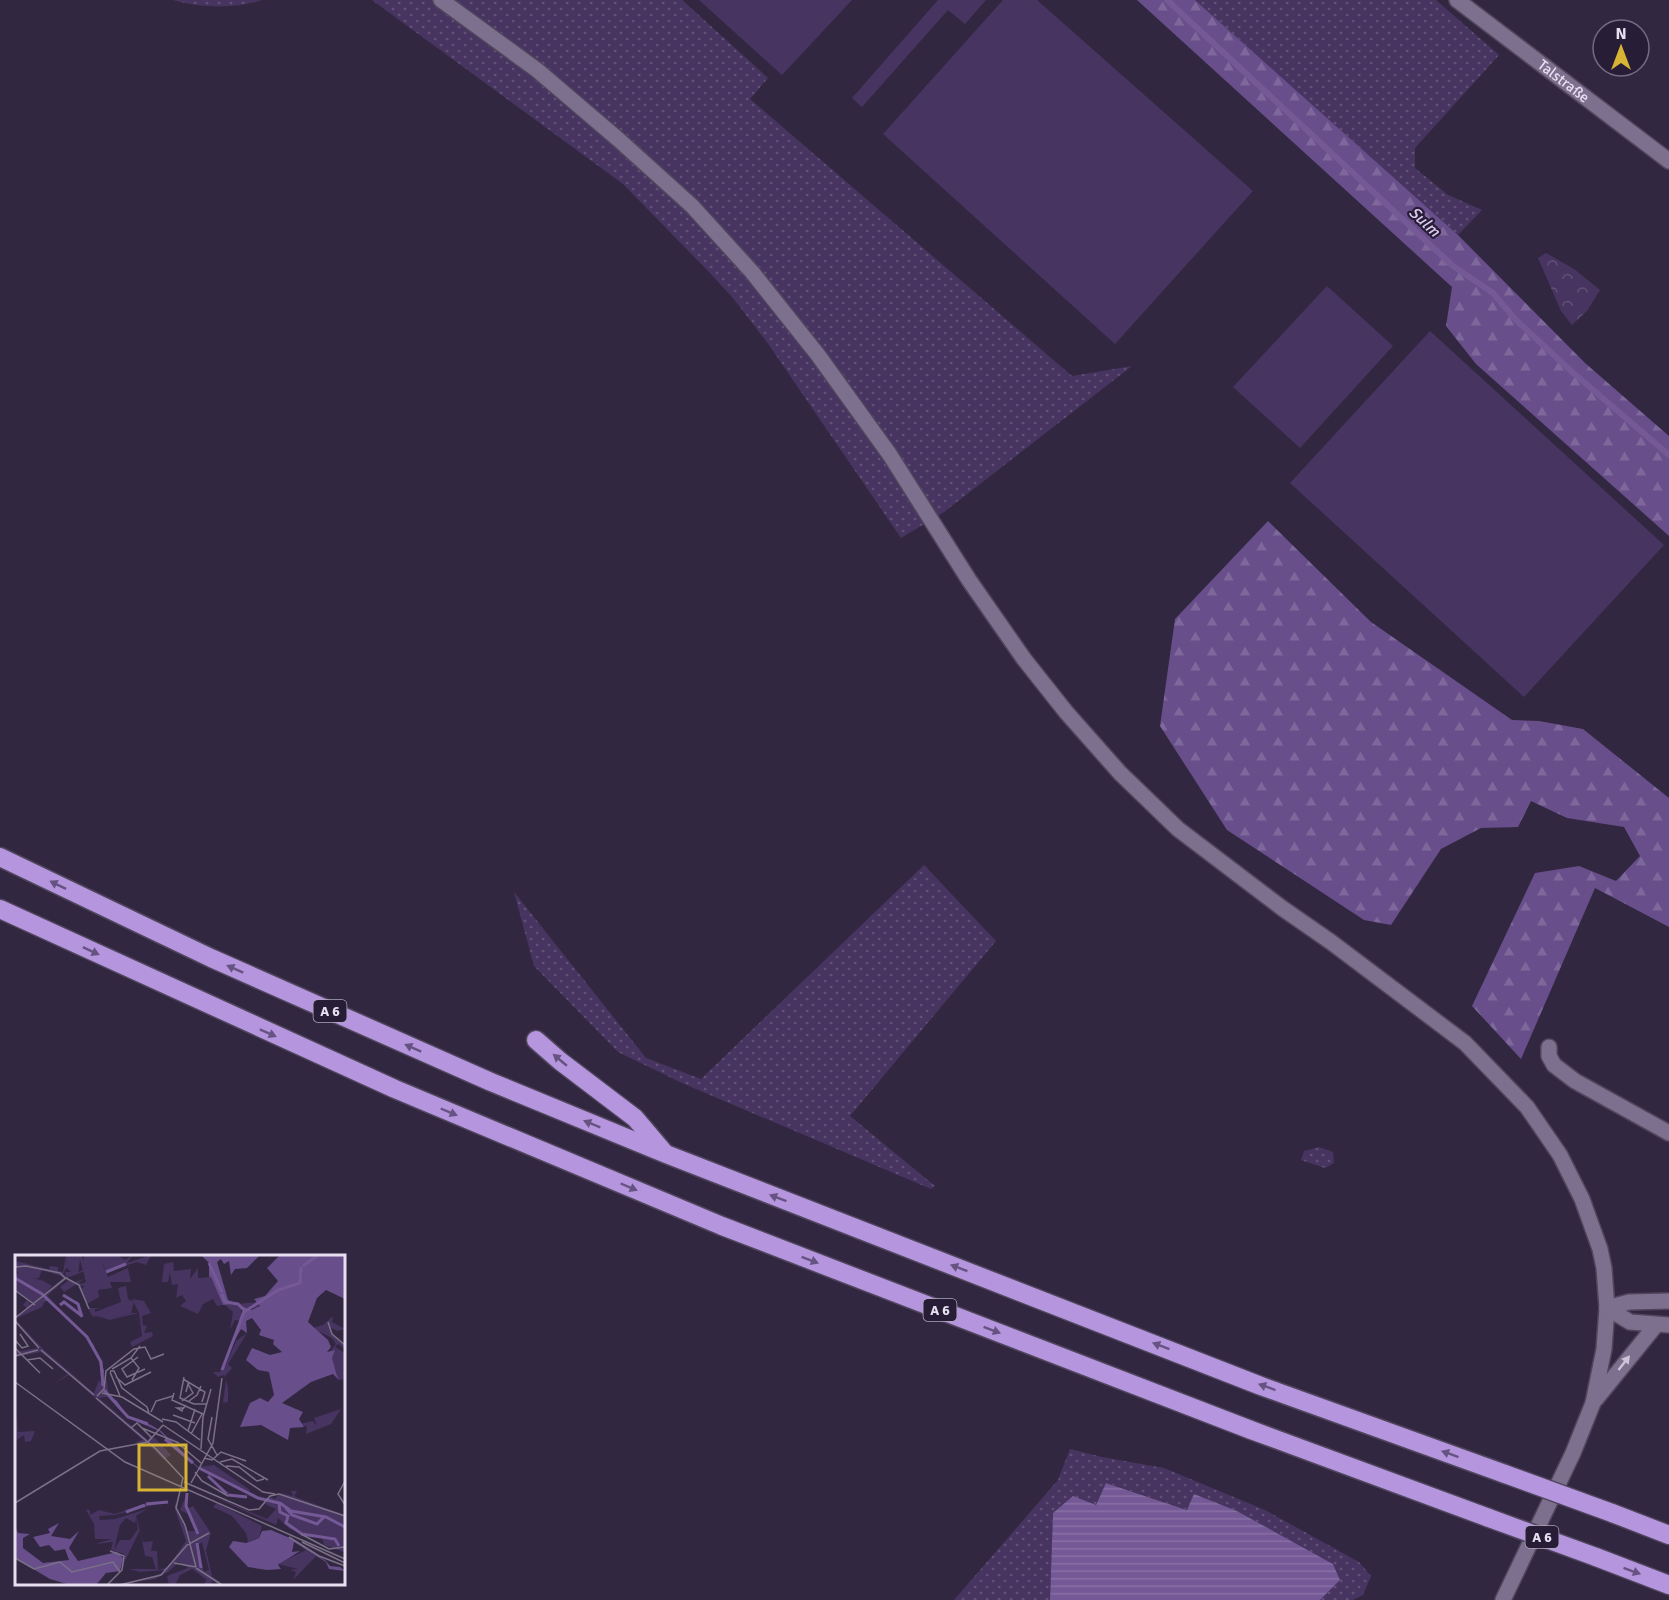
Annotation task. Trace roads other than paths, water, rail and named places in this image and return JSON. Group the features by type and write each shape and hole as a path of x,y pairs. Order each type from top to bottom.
{"highway":[{"name":"A 6","path":"0,857 211,958 491,1082 666,1154 1262,1386 1669,1535"},
{"name":"A 6","path":"0,909 395,1089 722,1226 1230,1422 1669,1585"},
{"path":"536,1040 635,1118 666,1154"}],"main road":[{"path":"441,0 537,70 619,140 692,206 752,272 818,355 890,455 969,579 1024,659 1066,712 1120,773 1178,829 1465,1043 1527,1107 1560,1155 1582,1199 1605,1269 1607,1308 1604,1349 1593,1403 1573,1454 1503,1600"},
{"name":"Talstraße","path":"1456,0 1669,161"},
{"path":"1549,1047 1549,1056 1554,1065 1575,1081 1669,1133"},
{"path":"1607,1308 1629,1302 1669,1301"},
{"path":"1607,1308 1630,1322 1663,1325"},
{"path":"1593,1403 1663,1325"}],"waterway":[{"name":"Sulm","path":"1167,0 1453,266 1493,293 1516,320 1571,371 1669,455"}]}
